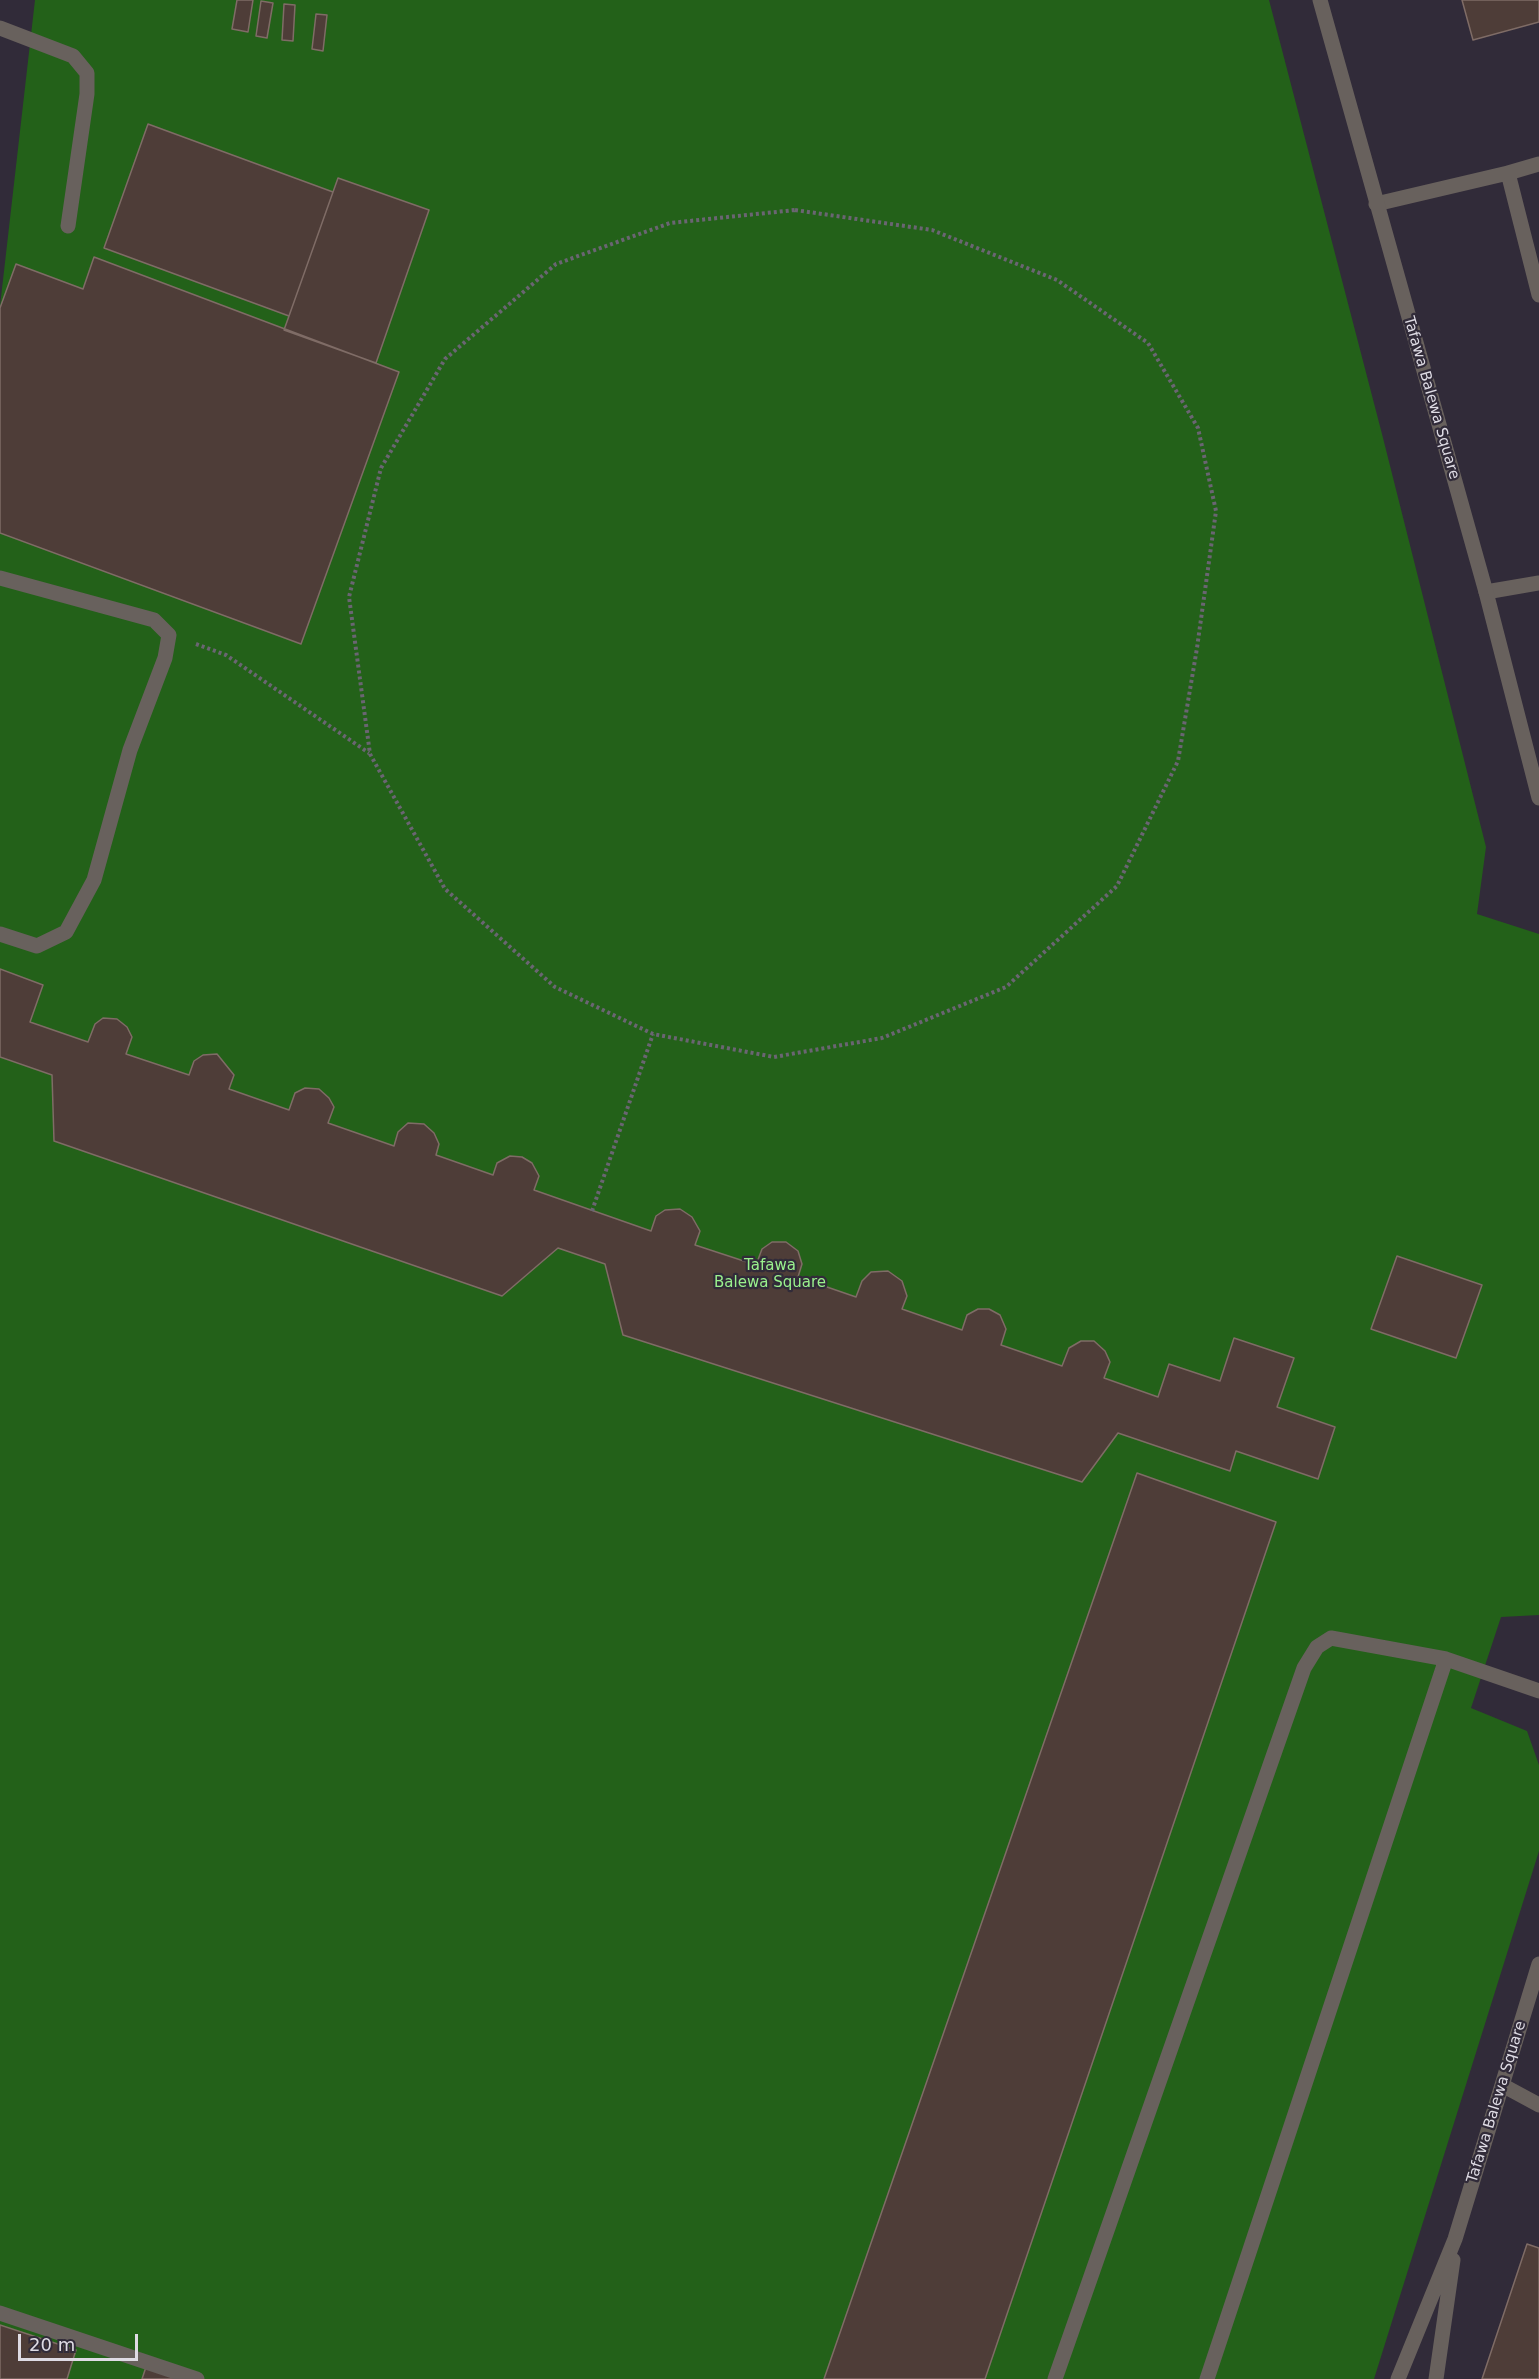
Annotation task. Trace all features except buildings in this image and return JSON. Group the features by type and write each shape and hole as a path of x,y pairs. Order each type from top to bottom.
{"street":[{"name":"Tafawa Balewa Square","path":"1320,0 1486,592 1539,798"},
{"path":"0,28 73,56 87,73 87,94 68,226"},
{"path":"1376,204 1539,164"},
{"path":"1508,173 1539,296"},
{"path":"0,578 154,620 169,635 165,658 130,750 94,880 66,932 38,946 0,934"},
{"path":"1486,592 1539,583"},
{"path":"1055,2379 1304,1668 1317,1647 1331,1638 1446,1659 1539,1691"},
{"path":"1207,2379 1446,1659"},
{"name":"Tafawa Balewa Square","path":"1398,2379 1455,2239 1539,1964"},
{"path":"1502,2085 1539,2105"},
{"name":"Tafawa Balewa Square","path":"1436,2379 1455,2239"},
{"path":"0,2313 197,2379"}],"path":[{"path":"795,210 932,230 1057,280 1148,343 1198,428 1216,511 1197,648 1178,761 1117,886 1006,987 882,1038 774,1057 653,1035 555,987 445,889 370,754 349,597 381,468 445,359 556,264 670,223 795,210"},
{"path":"169,635 226,655 370,754"},
{"path":"592,1211 653,1035"}],"green space":[{"name":"Tafawa Balewa Square","path":"35,0 1269,0 1486,847 1477,914 1539,934 1539,1615 1501,1617 1471,1708 1527,1731 1539,1765 1539,1851 1374,2379 0,2379 0,306"}]}
